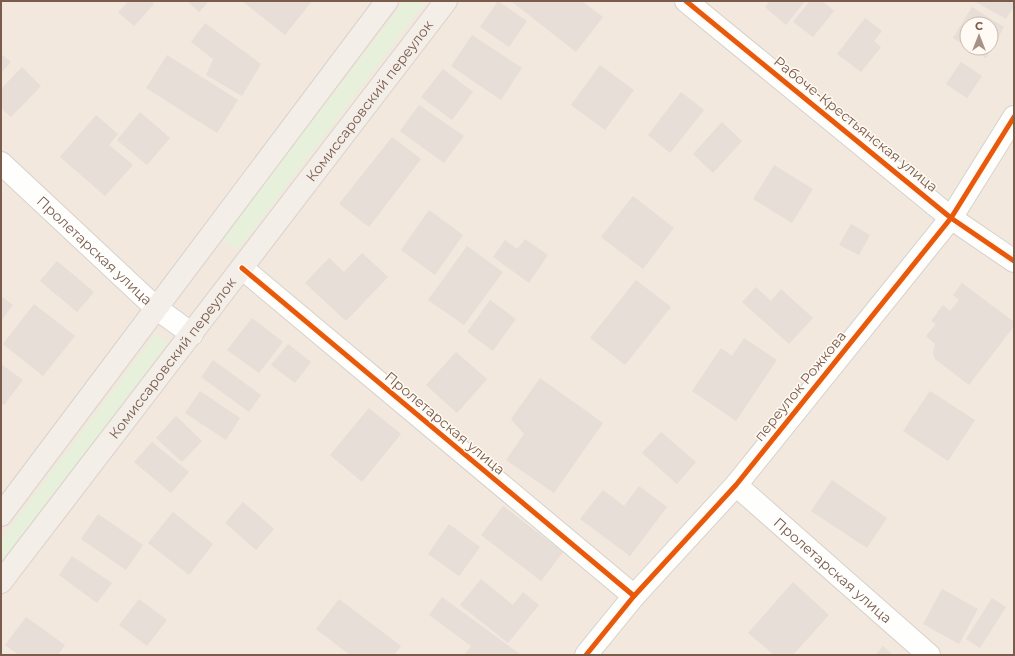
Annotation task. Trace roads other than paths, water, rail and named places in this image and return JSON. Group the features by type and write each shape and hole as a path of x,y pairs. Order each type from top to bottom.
{"main road":[{"path":"1,515 387,1"},
{"name":"Комиссаровский переулок","path":"1,582 446,1"}],"street":[{"name":"Рабоче-Крестьянская улица","path":"686,1 951,218 1014,261"},
{"name":"переулок Рожкова","path":"586,655 634,596 736,485 951,218 1014,117"},
{"name":"Пролетарская улица","path":"1,163 156,308 192,334"},
{"name":"Пролетарская улица","path":"242,268 634,596"},
{"name":"Пролетарская улица","path":"736,485 930,655"}]}
